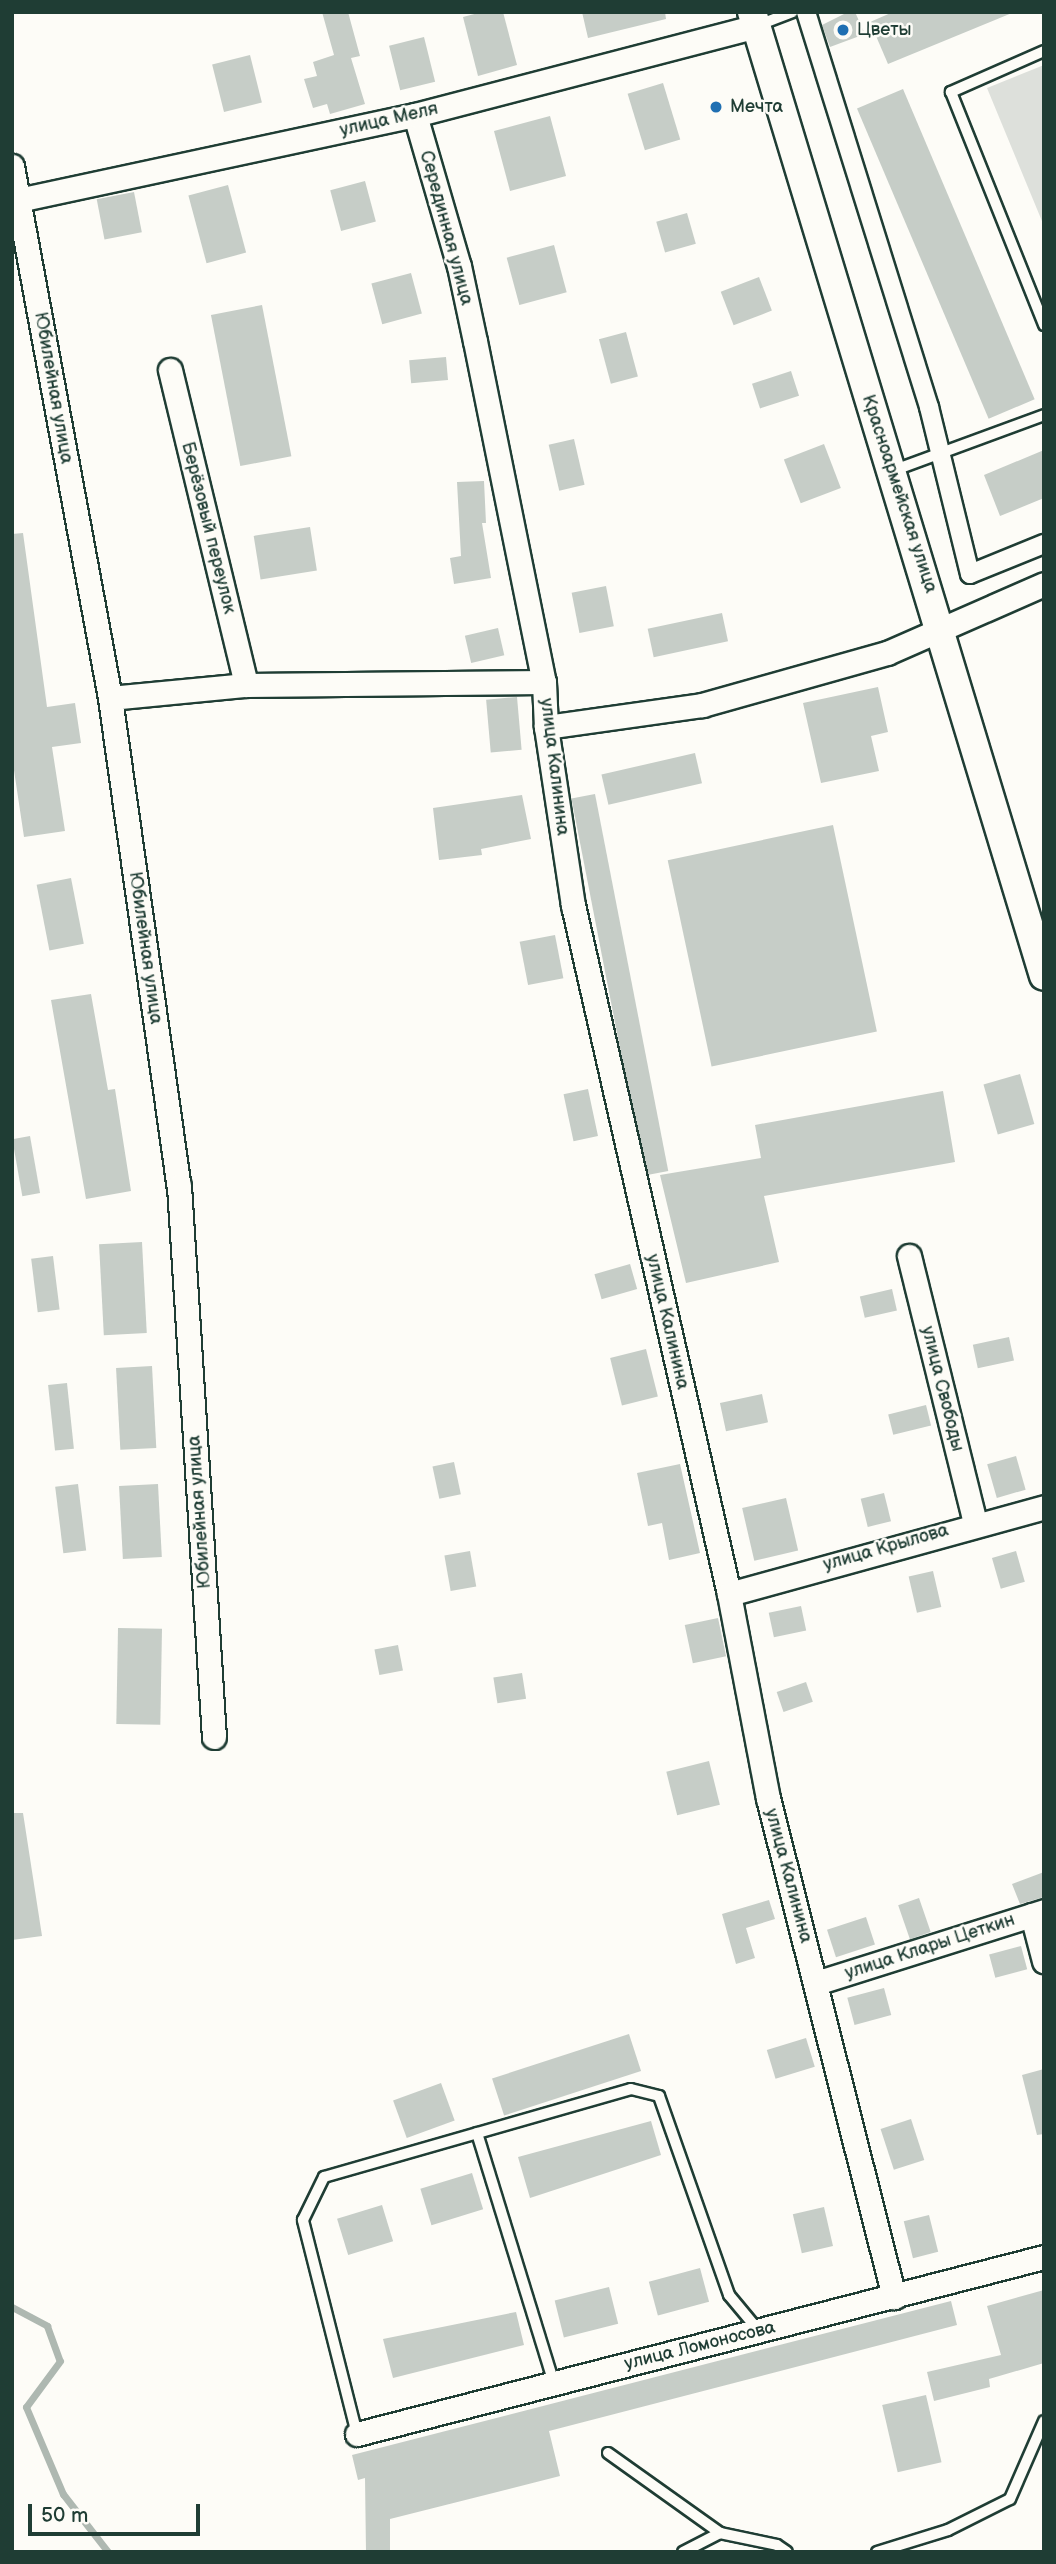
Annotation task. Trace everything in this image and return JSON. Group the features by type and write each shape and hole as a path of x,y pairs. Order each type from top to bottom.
{"street":[{"path":"806,12 940,453 970,574 1044,544"},
{"name":"улица Меля","path":"18,200 415,115 754,19"},
{"name":"Красноармейская улица","path":"754,19 941,626 1044,976"},
{"name":"Серединная улица","path":"415,115 459,266 475,341"},
{"name":"Юбилейная улица","path":"12,166 110,698 179,1185 214,1737"},
{"name":"улица Калинина","path":"475,341 544,682 546,727 573,905 729,1594 768,1798 894,2297"},
{"name":"Берёзовый переулок","path":"170,370 246,685"},
{"path":"546,727 702,705 887,653 941,626 1044,584"},
{"path":"110,698 246,685 544,682"},
{"name":"улица Свободы","path":"909,1256 975,1522"},
{"name":"улица Крылова","path":"729,1594 975,1522 1044,1507"},
{"path":"1038,1913 1044,1961"},
{"name":"улица Клары Цеткин","path":"816,1983 1038,1913"},
{"name":"улица Ломоносова","path":"357,2434 1044,2257"}],"lane":[{"path":"754,19 792,12"},
{"path":"1044,51 951,92 1044,325"},
{"path":"892,471 1044,415"},
{"path":"357,2434 303,2220 324,2177 631,2089 659,2096 729,2294 759,2331"},
{"path":"477,2133 554,2384"},
{"path":"877,2552 948,2530 1010,2499 1044,2421"},
{"path":"608,2452 720,2533 777,2545 787,2552"},
{"path":"683,2552 720,2533"}],"shaded area":[{"path":"1044,65 1044,226 987,88"}],"building":[{"path":"322,12 348,12 360,56 351,58 365,104 330,114 327,104 313,108 304,79 317,76 313,62 334,55"},
{"path":"482,12 503,12 517,65 478,76 463,17"},
{"path":"582,12 665,12 666,19 588,38"},
{"name":"Цветы","path":"848,12 855,12 865,34 830,47 822,25"},
{"path":"893,12 1012,13 888,64 870,22"},
{"path":"424,37 435,82 400,90 389,46"},
{"path":"250,55 262,103 224,112 212,64"},
{"path":"663,83 680,139 645,150 628,94"},
{"path":"903,89 1035,399 989,419 857,109"},
{"path":"550,116 566,176 510,191 494,131"},
{"path":"365,181 376,222 341,231 330,190"},
{"path":"228,185 246,253 207,263 188,196"},
{"path":"134,192 142,232 105,239 97,199"},
{"path":"687,213 696,244 665,253 656,222"},
{"path":"554,245 567,292 519,305 507,258"},
{"path":"411,273 422,314 382,324 371,284"},
{"path":"759,277 772,311 734,325 721,292"},
{"path":"262,305 291,456 240,466 211,315"},
{"path":"626,332 638,376 611,384 599,339"},
{"path":"446,357 448,380 411,383 409,360"},
{"path":"791,371 799,396 760,408 752,384"},
{"path":"574,439 585,485 559,491 549,445"},
{"path":"824,444 841,488 801,503 784,459"},
{"path":"1044,450 1044,498 1000,516 984,475"},
{"path":"484,481 486,523 482,523 491,578 454,584 450,558 461,556 457,482"},
{"path":"310,527 317,570 261,579 254,536"},
{"path":"23,533 47,707 75,703 81,743 52,747 65,831 24,837 12,757 12,534"},
{"path":"606,586 614,626 579,633 572,593"},
{"path":"722,613 728,641 654,657 648,629"},
{"path":"498,628 504,655 471,663 465,636"},
{"path":"878,687 888,732 871,736 879,771 821,783 803,703"},
{"path":"517,697 522,750 491,753 486,700"},
{"path":"695,753 702,783 608,805 601,775"},
{"path":"595,794 668,1171 645,1176 571,799"},
{"path":"522,795 531,839 481,849 482,855 439,860 433,808"},
{"path":"833,825 877,1031 712,1067 668,860"},
{"path":"71,878 84,944 49,950 37,885"},
{"path":"555,935 563,978 528,985 520,942"},
{"path":"91,994 108,1090 115,1089 131,1191 86,1199 51,1000"},
{"path":"1020,1074 1034,1124 998,1134 983,1084"},
{"path":"588,1089 598,1136 574,1141 564,1094"},
{"path":"943,1091 955,1162 764,1196 779,1262 686,1283 660,1175 761,1158 755,1125"},
{"path":"30,1136 40,1193 22,1196 12,1139"},
{"path":"142,1242 147,1333 104,1335 99,1244"},
{"path":"53,1256 60,1310 38,1312 31,1259"},
{"path":"630,1264 637,1289 602,1299 594,1274"},
{"path":"892,1289 897,1310 865,1318 860,1296"},
{"path":"1009,1337 1014,1360 978,1368 973,1345"},
{"path":"646,1349 658,1397 622,1405 610,1358"},
{"path":"152,1366 156,1448 120,1450 116,1368"},
{"path":"67,1383 74,1449 55,1451 48,1385"},
{"path":"762,1394 768,1422 726,1431 720,1403"},
{"path":"926,1405 931,1425 893,1435 888,1414"},
{"path":"1016,1456 1026,1490 997,1498 987,1464"},
{"path":"454,1462 461,1494 439,1499 432,1467"},
{"path":"680,1464 700,1553 669,1560 662,1523 648,1526 637,1473"},
{"path":"78,1484 86,1551 63,1553 55,1487"},
{"path":"158,1484 162,1557 123,1559 119,1486"},
{"path":"884,1493 891,1521 868,1527 861,1499"},
{"path":"786,1498 798,1551 754,1561 742,1508"},
{"path":"470,1551 476,1586 451,1591 444,1556"},
{"path":"1016,1551 1025,1582 1001,1589 992,1558"},
{"path":"933,1571 941,1607 917,1613 909,1577"},
{"path":"801,1606 806,1630 774,1637 769,1613"},
{"path":"718,1618 726,1656 693,1663 685,1625"},
{"path":"118,1628 162,1629 160,1725 116,1724"},
{"path":"398,1645 403,1671 379,1675 374,1650"},
{"path":"522,1673 526,1699 497,1703 493,1678"},
{"path":"806,1682 813,1702 784,1712 777,1692"},
{"path":"709,1761 720,1805 677,1815 666,1772"},
{"path":"12,1813 23,1813 42,1936 12,1940"},
{"path":"1044,1872 1044,1897 1020,1904 1012,1884"},
{"path":"919,1898 931,1932 910,1939 898,1905"},
{"path":"769,1900 775,1919 746,1928 755,1958 736,1964 722,1914"},
{"path":"866,1917 875,1945 836,1957 827,1930"},
{"path":"1021,1946 1027,1969 995,1978 989,1955"},
{"path":"884,1988 891,2015 855,2025 847,1998"},
{"path":"629,2034 641,2071 504,2116 492,2078"},
{"path":"806,2038 815,2067 776,2079 767,2050"},
{"path":"1044,2069 1044,2134 1037,2135 1022,2075"},
{"path":"441,2083 455,2121 407,2138 393,2100"},
{"path":"911,2119 924,2160 894,2170 881,2129"},
{"path":"651,2121 661,2155 530,2198 518,2157"},
{"path":"472,2173 483,2209 431,2225 420,2189"},
{"path":"382,2205 393,2241 348,2255 337,2219"},
{"path":"824,2207 833,2246 802,2253 793,2214"},
{"path":"929,2215 938,2252 913,2258 904,2221"},
{"path":"700,2268 709,2302 658,2316 649,2282"},
{"path":"609,2287 618,2324 564,2337 555,2301"},
{"path":"1044,2290 1044,2363 989,2379 990,2387 934,2401 927,2372 1001,2355 987,2306"},
{"path":"951,2301 957,2325 549,2431 560,2476 390,2519 390,2552 366,2552 365,2478 358,2480 352,2455"},
{"path":"516,2312 524,2345 393,2378 383,2339"},
{"path":"926,2395 942,2462 898,2472 882,2405"}],"waterway":[{"path":"12,2307 47,2326 60,2361 26,2407 63,2494 108,2552"}],"place":[{"name":"Цветы","path":"843,30"},
{"name":"Мечта","path":"716,107"}]}
